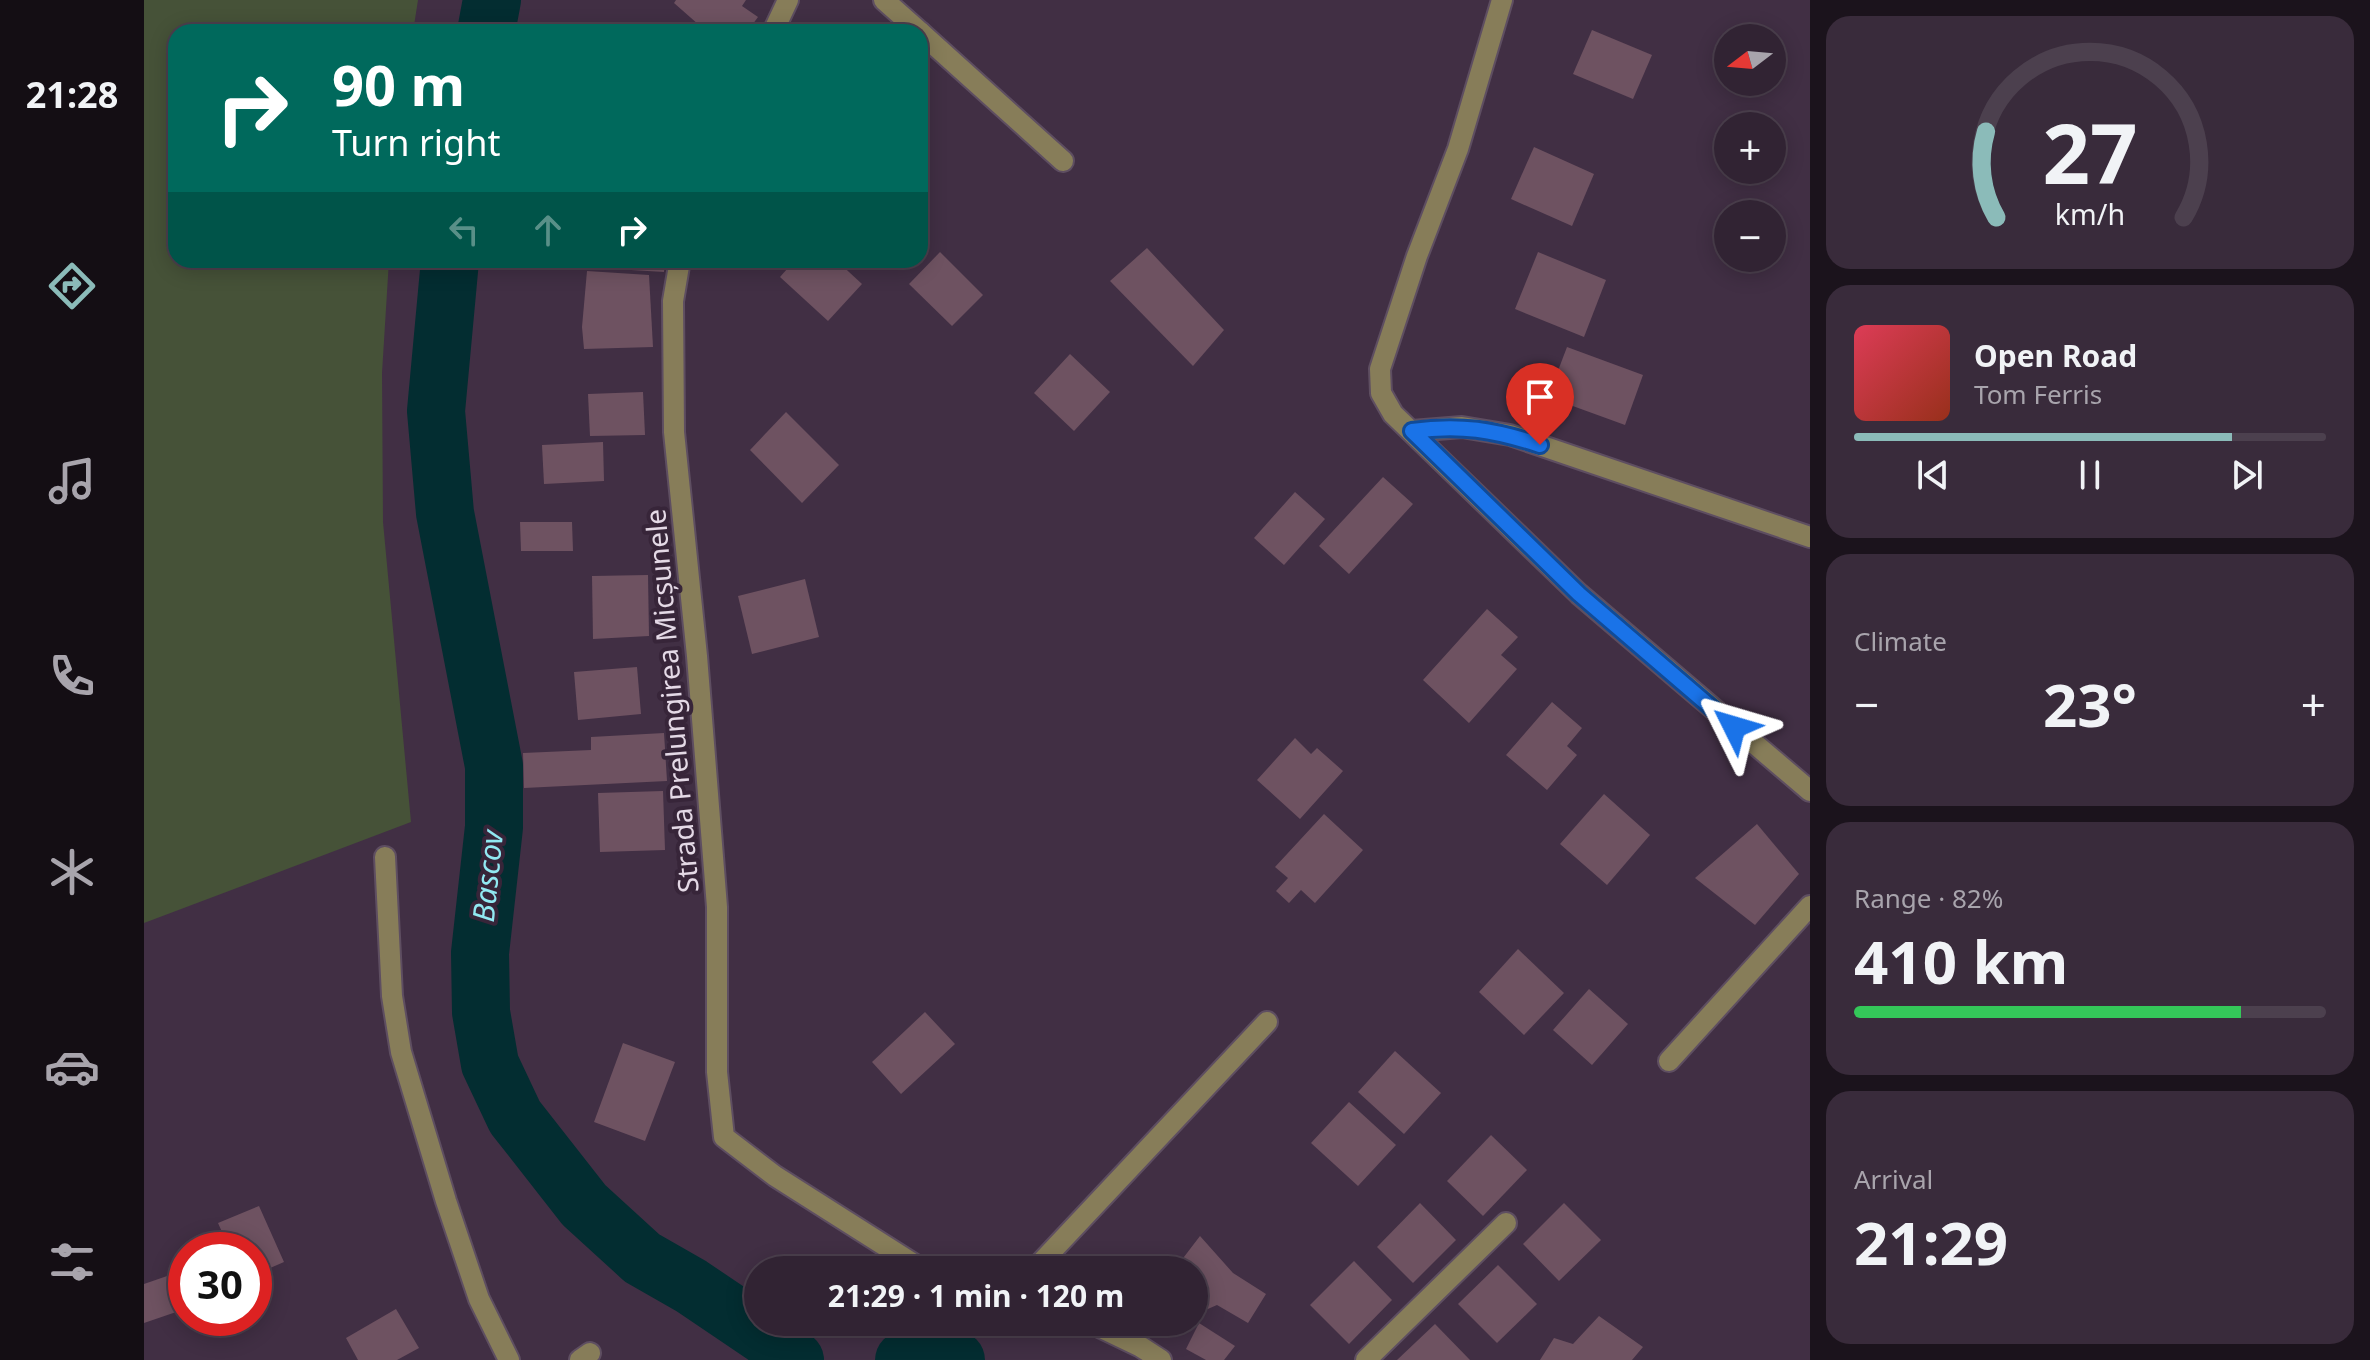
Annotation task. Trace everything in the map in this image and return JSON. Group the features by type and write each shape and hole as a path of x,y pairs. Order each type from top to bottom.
{"street":[{"path":"777,24 788,0"},
{"path":"884,0 911,24"},
{"path":"1502,0 1458,149 1417,256 1380,369 1381,393 1393,414 1579,594 1810,791"},
{"path":"928,39 1063,161"},
{"name":"Strada Prelungirea Micșunele","path":"679,268 673,301 674,432 697,656 717,907 717,1072 724,1137 775,1176 901,1256"},
{"path":"1412,431 1462,427 1510,435 1810,537"},
{"path":"385,857 392,996 401,1052 479,1299 509,1360"},
{"path":"1669,1061 1810,906"},
{"path":"1047,1256 1267,1022"},
{"path":"1366,1360 1506,1223"},
{"path":"1118,1336 1161,1360"}],"green space":[{"path":"144,0 418,0 414,24 168,24 168,268 389,268 382,373 383,522 411,822 144,923"}],"building":[{"path":"676,0 746,0 742,6 758,17 753,24 698,24 674,3"},
{"path":"1592,30 1652,55 1633,99 1573,74"},
{"path":"1534,147 1594,174 1572,226 1511,199"},
{"path":"1147,248 1224,330 1193,366 1110,281"},
{"path":"940,252 983,295 952,326 909,284 928,268"},
{"path":"1538,252 1606,280 1584,337 1515,309"},
{"path":"598,268 664,268 664,272"},
{"path":"788,268 845,268 862,284 828,321 780,277"},
{"path":"587,271 649,275 653,347 584,349 582,327"},
{"path":"1567,347 1643,375 1625,425 1548,397"},
{"path":"1070,354 1110,392 1074,431 1034,393"},
{"path":"643,392 645,435 590,436 588,394"},
{"path":"786,412 839,465 802,503 750,450"},
{"path":"603,442 604,481 544,484 542,445"},
{"path":"1383,477 1413,504 1349,574 1319,546"},
{"path":"1295,492 1325,519 1284,565 1254,538"},
{"path":"520,522 572,522 573,551 521,551"},
{"path":"648,575 649,636 593,639 592,576"},
{"path":"805,579 819,637 752,654 738,596"},
{"path":"1487,609 1518,637 1501,655 1517,669 1469,723 1423,680"},
{"path":"637,667 641,714 578,720 574,672"},
{"path":"1552,702 1582,728 1567,746 1577,755 1547,790 1506,755"},
{"path":"664,733 667,781 524,788 523,753 591,750 591,737"},
{"path":"1295,738 1311,754 1317,748 1343,771 1300,819 1257,780"},
{"path":"663,791 665,850 600,852 598,793"},
{"path":"1604,794 1650,835 1607,885 1560,844"},
{"path":"1324,814 1363,850 1315,903 1301,890 1289,903 1276,891 1288,878 1275,867"},
{"path":"1757,824 1799,874 1755,925 1695,878"},
{"path":"1518,949 1564,993 1524,1035 1479,992"},
{"path":"1589,989 1628,1024 1592,1065 1553,1030"},
{"path":"925,1012 955,1044 901,1094 872,1062"},
{"path":"623,1043 675,1062 645,1141 594,1122"},
{"path":"1395,1051 1441,1093 1404,1134 1358,1092"},
{"path":"1349,1102 1396,1145 1358,1186 1311,1143"},
{"path":"1491,1135 1527,1170 1483,1216 1447,1181"},
{"path":"1420,1203 1456,1240 1413,1283 1377,1247"},
{"path":"1564,1203 1601,1240 1559,1281 1523,1244"},
{"path":"259,1206 271,1232 222,1232 218,1223"},
{"path":"272,1235 284,1262 272,1267"},
{"path":"1200,1236 1233,1273 1266,1294 1248,1323 1217,1305 1208,1309 1208,1256 1185,1256"},
{"path":"1354,1261 1392,1300 1349,1344 1310,1305"},
{"path":"1498,1265 1537,1304 1497,1343 1458,1304"},
{"path":"168,1276 168,1315 144,1323 144,1284"},
{"path":"396,1309 419,1348 397,1360 358,1360 346,1338"},
{"path":"1599,1316 1643,1347 1632,1360 1540,1360 1554,1338 1573,1344"},
{"path":"1435,1324 1470,1360 1397,1360"},
{"path":"1208,1329 1235,1346 1224,1360 1206,1360 1186,1349 1192,1336 1208,1336"}],"waterway":[{"name":"Bascov","path":"488,24 492,0"},
{"name":"Bascov","path":"449,268 436,411 445,513 494,766 494,827 480,953 481,1012 490,1064 515,1117 584,1205 642,1258 691,1286 795,1360"},
{"name":"Bascov","path":"904,1360 956,1360"}],"route":[{"path":"1540,445 1510,435 1462,427 1412,431 1579,594 1734,727"}]}
